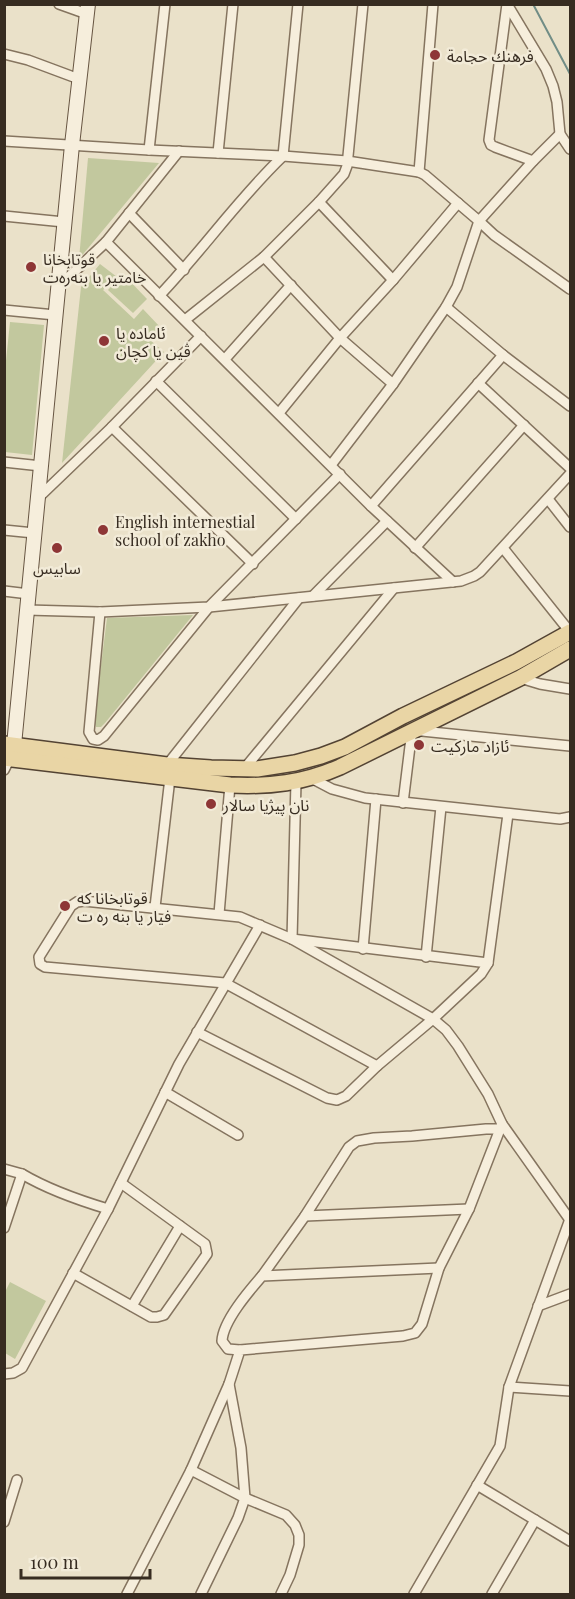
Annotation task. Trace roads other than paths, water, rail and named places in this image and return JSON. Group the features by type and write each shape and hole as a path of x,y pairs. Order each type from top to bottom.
{"main road":[{"path":"87,9 27,610 8,755 169,772 230,785 296,782 340,767 520,678 570,632"},
{"path":"169,772 270,768 295,764 333,752 402,716 516,662 570,649"}],"street":[{"path":"59,4 87,9"},
{"path":"149,150 165,4"},
{"path":"218,153 232,4"},
{"path":"159,296 184,270 266,172 283,156 298,4"},
{"path":"185,320 264,257 344,174 347,166 363,4"},
{"path":"419,172 433,4"},
{"path":"507,4 546,69 557,102 560,134 570,149"},
{"path":"507,4 489,140 495,147 533,161"},
{"path":"4,54 28,60 79,79"},
{"path":"331,465 393,384 446,307 457,287 479,221 560,134"},
{"path":"4,141 283,156 347,161 419,172 494,235 570,289"},
{"path":"58,287 105,242 179,151"},
{"path":"318,202 393,280"},
{"path":"279,413 340,338 458,203"},
{"path":"129,213 184,270"},
{"path":"4,216 64,222"},
{"path":"105,242 371,506 453,582"},
{"path":"264,257 340,338 393,384"},
{"path":"225,359 291,285"},
{"path":"446,307 503,355 570,406"},
{"path":"4,310 55,315"},
{"path":"38,498 112,427 201,336"},
{"path":"371,506 503,355"},
{"path":"156,381 296,519"},
{"path":"478,383 570,468"},
{"path":"415,548 525,425"},
{"path":"112,427 253,564"},
{"path":"4,462 41,466"},
{"path":"100,612 89,732 91,737 98,740 104,736 209,607 340,474"},
{"path":"27,610 100,612 209,607 461,581 480,572 570,474"},
{"path":"548,499 570,527"},
{"path":"313,597 387,521"},
{"path":"4,530 34,533"},
{"path":"503,548 570,632"},
{"path":"244,769 394,588"},
{"path":"4,591 28,594"},
{"path":"155,907 169,772 299,598"},
{"path":"520,678 540,684 570,688"},
{"path":"403,802 412,730 570,746"},
{"path":"311,778 342,793 376,799 560,819 570,817"},
{"path":"292,939 296,782"},
{"path":"219,914 230,785"},
{"path":"363,949 376,799"},
{"path":"426,957 441,807"},
{"path":"197,1032 327,1098 332,1100 346,1096 377,1066 433,1019 481,974 488,963 508,814"},
{"path":"377,1066 225,983 45,967 39,962 40,955 69,909 77,902 84,901 240,917 292,939 433,1019 446,1030 488,1094 501,1126 570,1220 568,1238 538,1306 509,1387 500,1446 414,1594"},
{"path":"4,1374 13,1373 22,1368 108,1209 179,1064 260,925"},
{"path":"292,939 488,963"},
{"path":"165,1092 238,1135"},
{"path":"501,1126 469,1209 438,1268 422,1324 415,1333 403,1336 240,1350 228,1349 222,1341 222,1332 245,1295 262,1276 305,1216 349,1147 357,1141 374,1138 501,1126"},
{"path":"4,1169 22,1174 78,1200 108,1209"},
{"path":"4,1228 22,1174"},
{"path":"73,1274 152,1317 157,1317 164,1315 207,1254 205,1244 121,1183"},
{"path":"305,1216 469,1209"},
{"path":"132,1306 180,1226"},
{"path":"262,1276 438,1268"},
{"path":"538,1306 570,1293"},
{"path":"127,1594 191,1470 229,1384 240,1350"},
{"path":"201,1594 238,1518 245,1498 241,1448 229,1384"},
{"path":"509,1387 570,1391"},
{"path":"191,1470 245,1498 286,1515 295,1525 299,1535 299,1545 281,1594"},
{"path":"4,1522 18,1480"},
{"path":"477,1485 570,1541"},
{"path":"492,1594 535,1520"}],"waterway":[{"path":"533,4 570,74"}],"place":[{"name":"فرهنك حجامة","path":"435,55"},
{"name":"قوتابخانا خامتیر یا بنەرەت","path":"31,267"},
{"name":"ئاماده یا ڤین یا کچان","path":"104,341"},
{"name":"English internestial school of zakho","path":"103,530"},
{"name":"سابيس","path":"57,548"},
{"name":"ئازاد ماركيت","path":"419,745"},
{"name":"نان پيژيا سالار","path":"211,804"},
{"name":"قوتابخانا كه فيار يا بنه ره ت","path":"65,906"}]}
